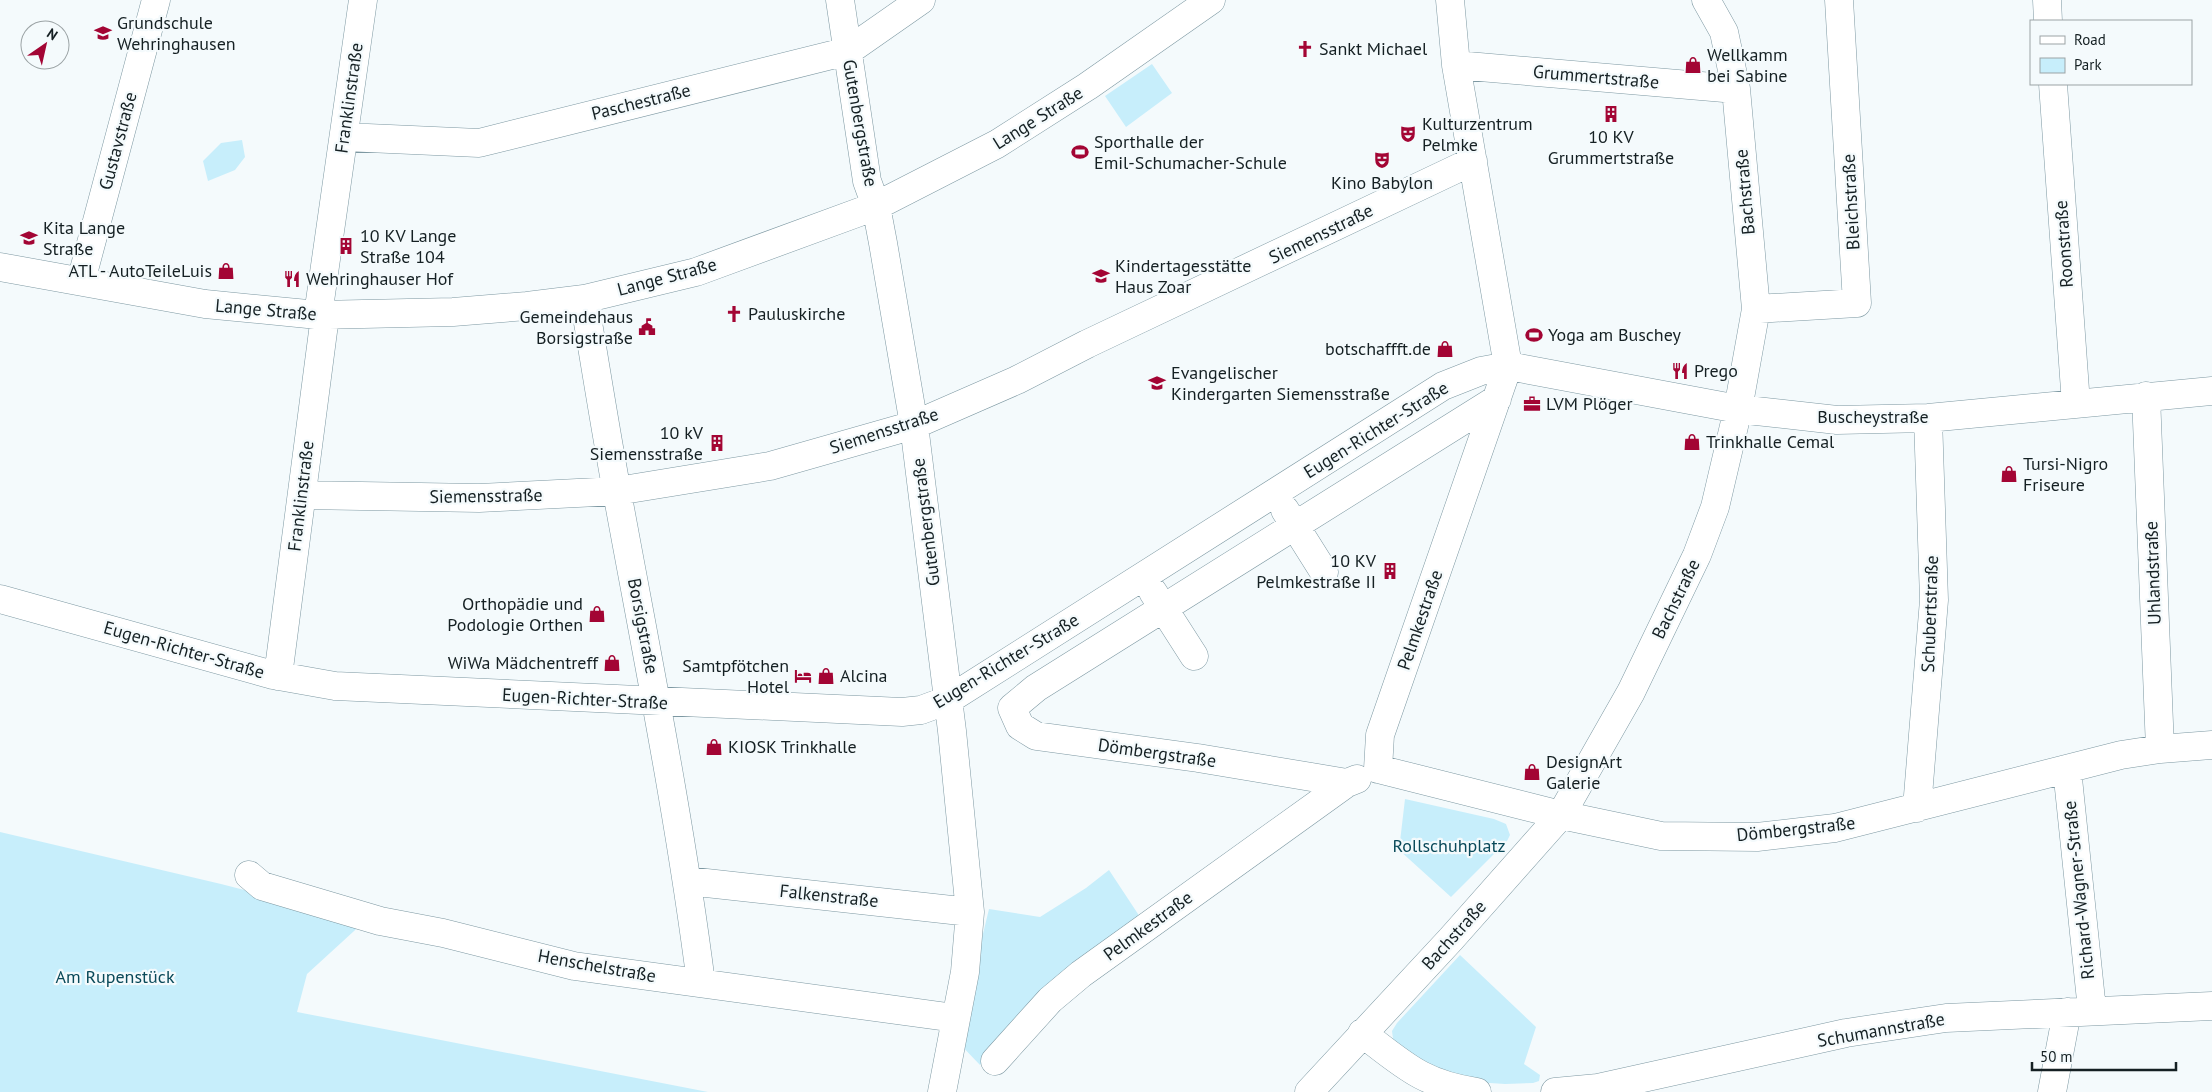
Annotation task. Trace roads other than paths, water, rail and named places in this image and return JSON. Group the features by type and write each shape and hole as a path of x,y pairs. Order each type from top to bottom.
{"street":[{"name":"Gustavstraße","path":"81,281 156,0"},
{"name":"Franklinstraße","path":"278,676 302,495 344,136 363,0"},
{"name":"Gutenbergstraße","path":"840,0 867,181 876,206 914,425 948,700 970,912 965,972 955,1018"},
{"name":"Paschestraße","path":"344,136 479,143 848,51 921,0"},
{"name":"Lange Straße","path":"0,267 205,304 322,316 453,312 584,299 696,272 876,206 997,144 1088,86 1211,0"},
{"name":"Pelmkestraße","path":"995,1061 1050,1000 1081,974 1347,783 1378,769 1380,735 1508,366 1456,65 1450,0"},
{"name":"Bachstraße","path":"1309,1092 1561,816 1630,692 1697,556 1715,507 1738,409 1756,309 1736,89 1724,32 1706,0"},
{"name":"Bleichstraße","path":"1756,309 1857,303 1839,0"},
{"path":"2046,0 2048,20"},
{"name":"Grummertstraße","path":"1456,65 1736,89"},
{"name":"Roonstraße","path":"2053,85 2076,404"},
{"name":"Siemensstraße","path":"302,495 479,498 617,491 770,466 914,425 1017,380 1086,344 1473,162"},
{"name":"Borsigstraße","path":"584,299 688,882 701,983"},
{"name":"Buscheystraße","path":"1508,366 1738,409 1837,420 1928,418 2212,391"},
{"name":"Eugen-Richter-Straße","path":"0,599 278,676 334,686 657,702 902,712 921,710 948,700 1443,386 1481,371 1508,366"},
{"name":"Uhlandstraße","path":"2146,396 2160,749"},
{"name":"Eugen-Richter-Straße","path":"1036,688 1162,607 1497,399"},
{"name":"Schubertstraße","path":"1917,808 1934,600 1928,418"},
{"path":"1275,494 1324,572"},
{"path":"1144,577 1194,656"},
{"name":"Dömbergstraße","path":"1036,688 1012,708 1020,726 1036,736 1198,758 1347,783"},
{"name":"Dömbergstraße","path":"1378,769 1561,816 1661,836 1757,837 1834,828 2121,755 2160,749 2212,746"},
{"name":"Richard-Wagner-Straße","path":"2052,1092 2079,1011 2067,769"},
{"name":"Henschelstraße","path":"249,876 262,886 380,921 443,933 574,966 955,1018"},
{"name":"Falkenstraße","path":"688,882 970,912"},
{"name":"Schumannstraße","path":"1555,1092 1598,1088 1864,1030 1946,1018 2212,1006"},
{"path":"942,1092 955,1018"},
{"path":"1362,1033 1421,1077 1440,1085 1477,1092"}],"place":[{"name":"Grundschule Wehringhausen","path":"103,33"},
{"name":"Sankt Michael","path":"1305,49"},
{"name":"Wellkamm bei Sabine","path":"1693,65"},
{"name":"10 KV Grummertstraße","path":"1611,114"},
{"name":"Kulturzentrum Pelmke","path":"1408,134"},
{"name":"Sporthalle der Emil-Schumacher-Schule","path":"1080,152"},
{"name":"Kino Babylon","path":"1382,160"},
{"name":"Kita Lange Straße","path":"29,238"},
{"name":"10 KV Lange Straße 104","path":"346,246"},
{"name":"ATL - AutoTeileLuis","path":"226,271"},
{"name":"Kindertagesstätte Haus Zoar","path":"1101,276"},
{"name":"Wehringhauser Hof","path":"292,279"},
{"name":"Pauluskirche","path":"734,314"},
{"name":"Gemeindehaus Borsigstraße","path":"647,327"},
{"name":"Yoga am Buschey","path":"1534,335"},
{"name":"botschaffft.de","path":"1445,349"},
{"name":"Prego","path":"1680,371"},
{"name":"Evangelischer Kindergarten Siemensstraße","path":"1157,383"},
{"name":"LVM Plöger","path":"1532,404"},
{"name":"Trinkhalle Cemal","path":"1692,442"},
{"name":"10 kV Siemensstraße","path":"717,443"},
{"name":"Tursi-Nigro Friseure","path":"2009,474"},
{"name":"10 KV Pelmkestraße II","path":"1390,571"},
{"name":"Orthopädie und Podologie Orthen","path":"597,614"},
{"name":"WiWa Mädchentreff","path":"612,663"},
{"name":"Samtpfötchen Hotel","path":"803,676"},
{"name":"Alcina","path":"826,676"},
{"name":"KIOSK Trinkhalle","path":"714,747"},
{"name":"DesignArt Galerie","path":"1532,772"}],"park label":[{"name":"Rollschuhplatz","path":"1449,846"},
{"name":"Am Rupenstück","path":"115,977"}]}
